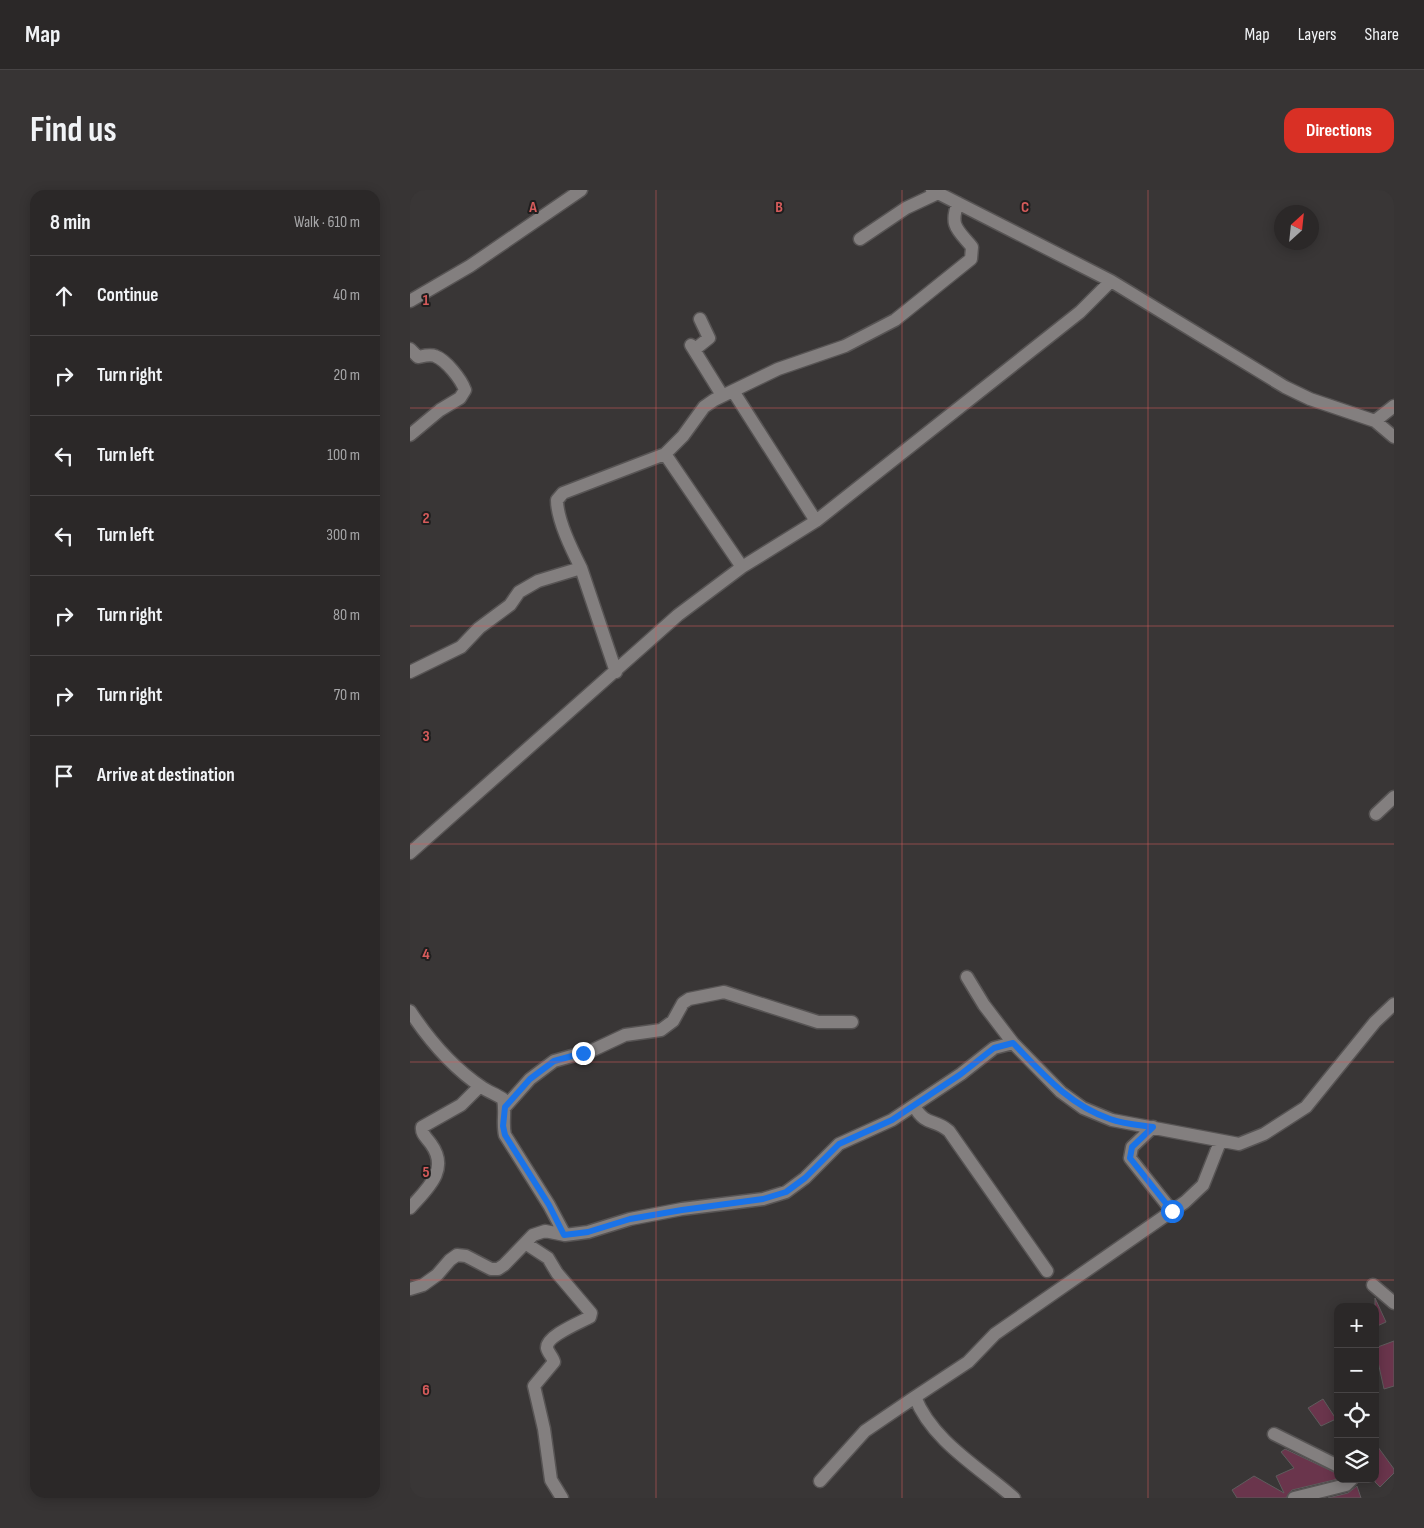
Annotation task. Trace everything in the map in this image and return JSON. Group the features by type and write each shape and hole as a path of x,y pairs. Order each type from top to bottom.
{"street":[{"path":"410,301 470,266 581,190"},
{"path":"860,239 906,208 935,192 1111,281 1285,387 1310,399 1375,421 1394,437"},
{"path":"616,672 581,568 572,551 557,510 557,500 563,493 665,454 683,436 704,407 728,393 778,369 845,346 895,320 971,259 972,247 953,222 958,203"},
{"path":"410,853 678,615 742,566 816,521 1080,312 1111,281"},
{"path":"700,319 709,338 693,348 728,393 816,521"},
{"path":"410,349 418,357 432,355 440,359 458,377 465,390 460,398 440,410 410,435"},
{"path":"1375,421 1394,406"},
{"path":"665,454 742,566"},
{"path":"410,672 461,647 479,628 510,604 516,595 525,588 538,581 581,568"},
{"path":"1376,814 1394,797"},
{"path":"967,977 984,1005 1013,1043 1061,1092 1083,1108 1112,1120 1220,1142 1239,1144 1264,1134 1306,1107 1375,1022 1394,1004"},
{"path":"505,1107 530,1079 554,1061 593,1050 625,1035 661,1030 673,1022 684,1003 689,999 724,992 818,1022 852,1022"},
{"path":"410,1011 428,1039 480,1086 503,1099 505,1107 503,1126 505,1135 549,1205 564,1235"},
{"path":"410,1289 422,1285 437,1275 457,1255 466,1256 491,1269 498,1269 533,1235 545,1231 564,1235 588,1232 639,1218 763,1199 786,1192 805,1178 839,1144 892,1120 994,1048 1013,1043"},
{"path":"410,1208 435,1179 439,1169 436,1152 422,1132 422,1127 461,1105 480,1086"},
{"path":"914,1106 924,1120 942,1126 949,1131 1047,1271"},
{"path":"1153,1127 1132,1147 1130,1158 1172,1211"},
{"path":"820,1481 873,1424 968,1362 994,1334 1172,1211 1203,1185 1220,1142"},
{"path":"526,1242 548,1258 556,1273 591,1313 590,1317 559,1333 549,1344 548,1350 554,1362 534,1386 544,1429 551,1480 562,1498"},
{"path":"1373,1285 1394,1303"},
{"path":"915,1397 920,1409 946,1441 1014,1498"},
{"path":"1274,1434 1334,1464"},
{"path":"1294,1498 1348,1483"}],"building":[{"path":"1379,1307 1386,1322 1379,1325"},
{"path":"1394,1341 1394,1386 1384,1389 1379,1366 1379,1347"},
{"path":"1323,1399 1334,1416 1334,1420 1321,1426 1308,1408"},
{"path":"1379,1448 1394,1469 1394,1473 1380,1487 1376,1483 1379,1483"},
{"path":"1285,1449 1334,1472 1334,1480 1292,1490 1286,1498 1237,1498 1232,1490 1254,1476 1284,1493 1276,1476 1294,1468 1281,1452"},
{"path":"1357,1486 1361,1498 1328,1498 1348,1493"}],"route":[{"path":"583,1053 566,1056 554,1061 530,1079 505,1107 503,1126 505,1135 549,1205 564,1235 588,1232 630,1219 763,1199 786,1192 805,1178 839,1144 892,1120 961,1074 994,1048 1004,1047 1013,1043 1061,1092 1083,1108 1112,1120 1153,1127 1136,1142 1129,1155 1139,1172 1172,1211"}]}
